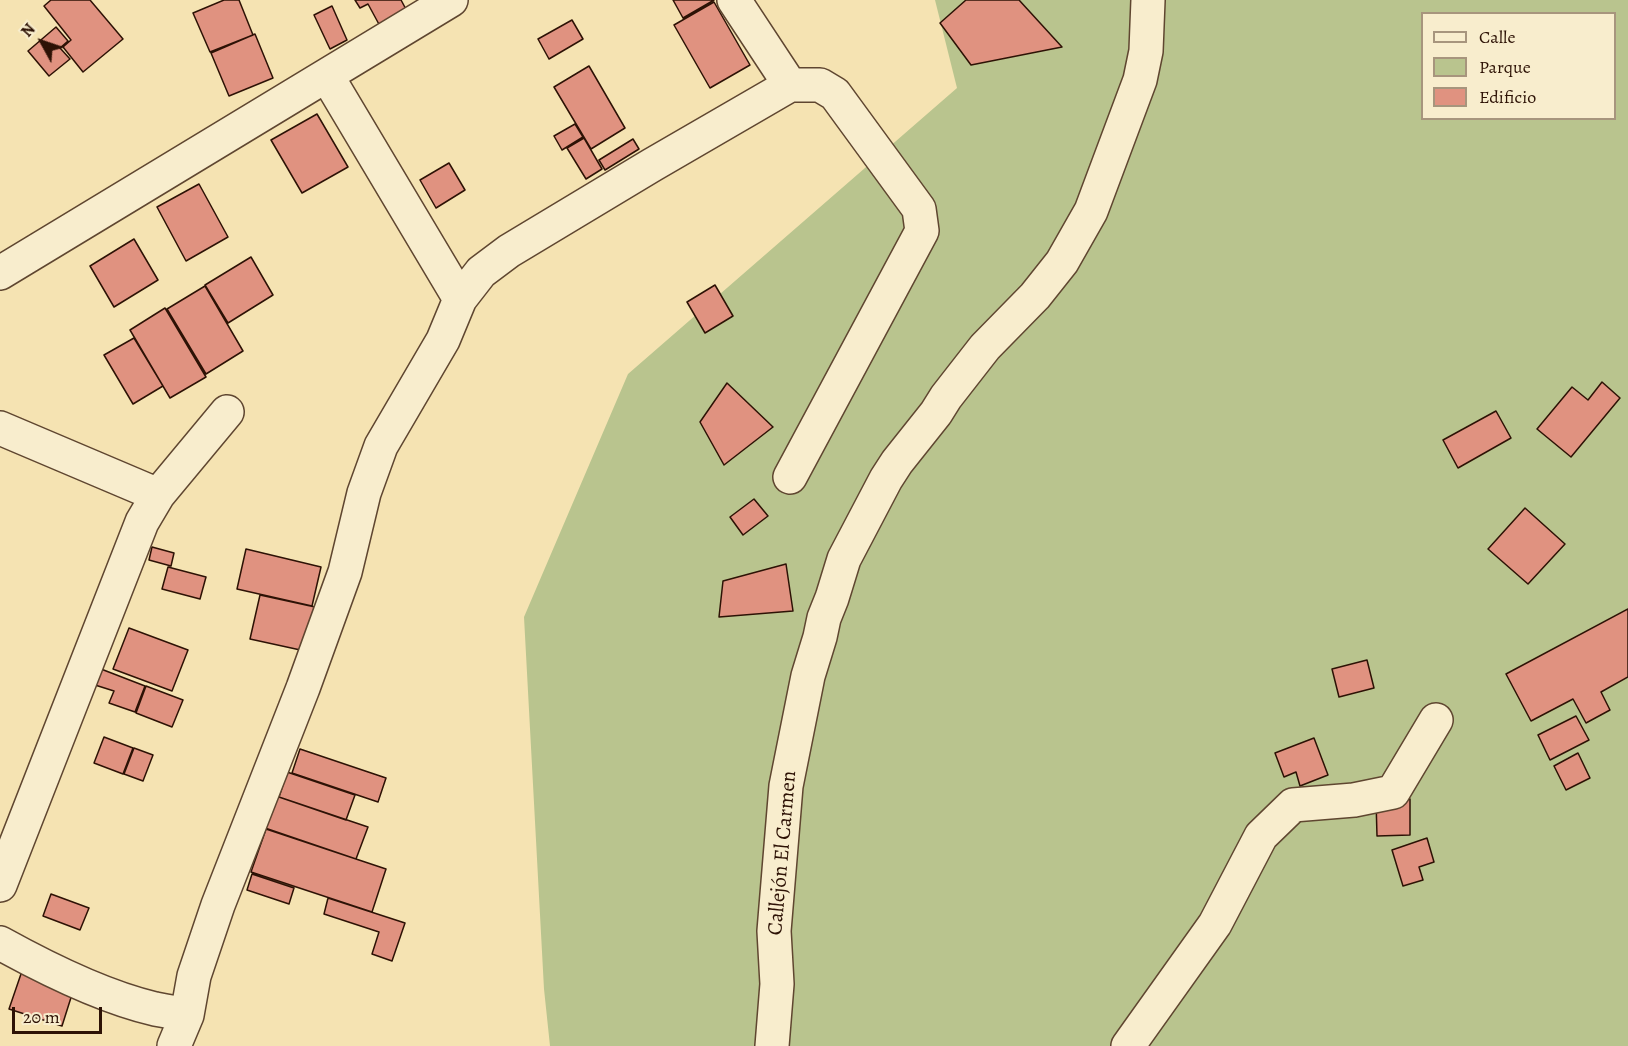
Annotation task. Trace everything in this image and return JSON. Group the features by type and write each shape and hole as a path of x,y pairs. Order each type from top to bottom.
{"street":[{"path":"0,273 452,0"},
{"path":"734,0 790,85"},
{"name":"Callejón El Carmen","path":"772,1046 777,984 774,931 786,786 808,676 824,618 844,560 897,462 984,347 1035,296 1062,262 1091,211 1140,80 1146,51 1148,0"},
{"path":"327,76 460,299"},
{"path":"174,1046 187,1015 194,976 218,905 303,688 345,572 364,493 381,446 443,340 460,299 481,272 509,251 652,165 790,85 820,85 835,94 920,209 922,231 790,477"},
{"path":"0,885 142,522 158,495 227,412"},
{"path":"0,428 158,495"},
{"path":"1128,1046 1215,924 1261,836 1293,805 1354,800 1393,792 1436,720"},
{"path":"0,944 32,961 108,994 154,1009 187,1015"}],"green space":[{"path":"935,0 1628,0 1628,1046 550,1046 544,989 524,617 628,374 957,88"}],"building":[{"path":"51,0 90,0 123,39 83,72 63,47 71,40 44,6"},
{"path":"224,0 239,0 253,35 210,52 193,13"},
{"path":"355,0 401,0 408,13 381,28 368,4 360,8"},
{"path":"673,0 714,0 683,18"},
{"path":"966,0 1019,0 1062,47 971,65 940,23"},
{"path":"714,2 750,65 710,88 674,25"},
{"path":"332,6 347,40 330,49 314,15"},
{"path":"572,20 583,39 549,59 538,39"},
{"path":"56,27 68,41 60,48 70,59 49,76 28,51"},
{"path":"255,34 273,78 229,96 211,53"},
{"path":"589,66 625,128 591,149 554,87"},
{"path":"317,114 348,167 302,193 271,140"},
{"path":"575,124 583,137 562,150 554,136"},
{"path":"584,138 602,169 586,179 567,148"},
{"path":"633,139 639,149 605,170 599,160"},
{"path":"449,163 465,190 436,208 420,180"},
{"path":"199,184 228,237 186,261 157,207"},
{"path":"134,239 158,280 114,307 90,266"},
{"path":"251,257 273,295 228,323 205,285"},
{"path":"715,285 733,316 705,333 687,302"},
{"path":"205,286 243,351 206,374 167,309"},
{"path":"165,308 206,377 170,398 130,330"},
{"path":"134,338 163,386 133,404 104,355"},
{"path":"1602,382 1620,398 1571,457 1537,429 1572,387 1588,400"},
{"path":"727,383 773,427 724,465 700,422"},
{"path":"1496,411 1511,438 1458,468 1443,440"},
{"path":"754,499 768,516 743,535 730,517"},
{"path":"1525,508 1565,544 1528,584 1488,549"},
{"path":"152,547 174,553 171,566 149,560"},
{"path":"246,549 321,567 312,606 237,589"},
{"path":"786,564 793,611 719,617 723,581"},
{"path":"168,567 206,577 200,599 162,589"},
{"path":"260,595 315,607 305,651 250,639"},
{"path":"1628,609 1628,677 1601,692 1610,710 1586,723 1573,699 1531,721 1506,674"},
{"path":"129,628 188,650 172,691 113,669"},
{"path":"1367,660 1374,688 1339,697 1332,669"},
{"path":"101,669 145,686 135,712 109,703 114,691 95,685"},
{"path":"146,686 183,700 172,727 136,713"},
{"path":"1576,716 1589,740 1550,760 1538,735"},
{"path":"104,737 133,748 123,774 94,763"},
{"path":"1314,738 1328,775 1300,786 1296,772 1284,777 1275,753"},
{"path":"134,748 153,755 143,781 124,774"},
{"path":"300,749 386,778 378,802 292,773"},
{"path":"1578,753 1590,778 1566,790 1554,766"},
{"path":"287,772 355,795 346,820 279,797"},
{"path":"276,796 368,827 356,859 265,828"},
{"path":"1410,799 1410,835 1377,836 1376,800"},
{"path":"266,829 386,869 372,912 251,872"},
{"path":"1427,838 1434,862 1419,867 1423,880 1403,886 1392,850"},
{"path":"252,874 294,888 289,904 247,890"},
{"path":"51,894 89,908 80,930 43,916"},
{"path":"328,898 405,923 392,961 372,954 379,932 324,914"},
{"path":"22,971 74,988 62,1026 9,1009"}]}
